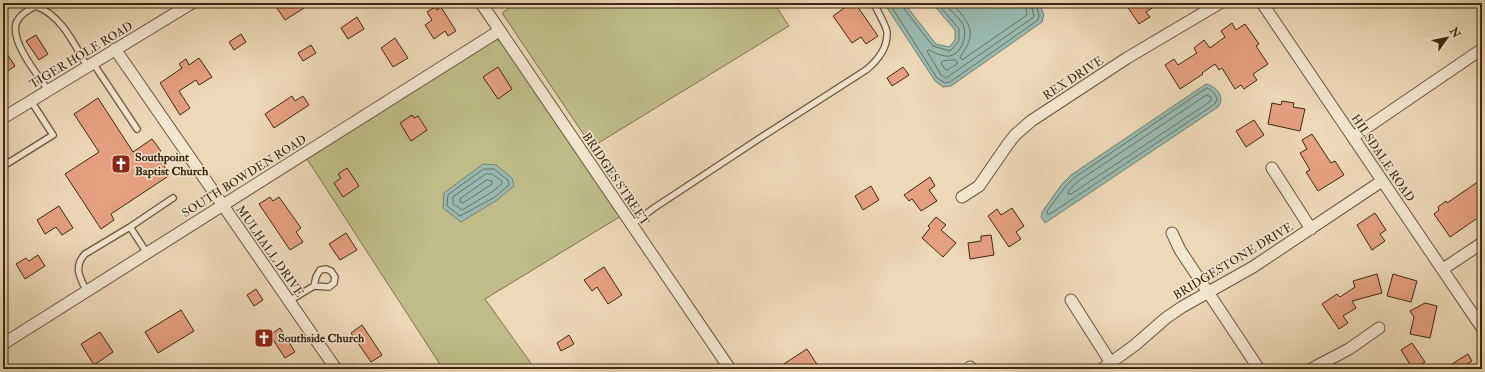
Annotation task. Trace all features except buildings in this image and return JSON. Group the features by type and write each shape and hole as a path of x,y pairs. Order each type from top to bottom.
{"street":[{"name":"TIGER HOLE ROAD","path":"3,118 192,3"},
{"name":"BRIDGES STREET","path":"481,3 730,369"},
{"name":"REX DRIVE","path":"962,197 980,186 1015,135 1031,121 1140,50 1220,3"},
{"name":"HILSDALE ROAD","path":"1262,3 1482,328"},
{"name":"SOUTH BOWDEN ROAD","path":"3,344 500,30"},
{"name":"MULHALL DRIVE","path":"115,49 336,369"},
{"path":"1353,137 1482,50"},
{"path":"1272,168 1311,229"},
{"name":"BRIDGESTONE DRIVE","path":"1107,366 1135,345 1166,318 1253,267 1382,181"},
{"path":"1172,233 1180,250 1260,369"},
{"path":"1443,269 1482,243"},
{"path":"1071,300 1107,366"},
{"path":"1311,369 1349,349 1379,328"}],"lane":[{"path":"632,225 654,208 866,70 878,60 885,46 887,32 874,3"},
{"path":"48,90 24,54 16,36 16,24 21,16 36,6 44,9 60,22 137,129"},
{"path":"3,164 5,165 13,161 53,135 31,101"},
{"path":"87,292 78,273 80,259 85,254 130,227 173,198"},
{"path":"130,227 147,253"},
{"path":"289,301 314,286"}],"shaded area":[{"path":"516,3 774,3 789,26 592,147 502,13"},
{"path":"497,39 504,45 621,216 485,299 535,369 443,369 307,159 492,40"}],"water":[{"path":"884,3 907,3 908,8 936,44 949,47 955,40 955,30 932,3 1039,3 1044,15 1042,22 951,86 943,87 935,81"},
{"path":"1206,84 1210,85 1219,92 1221,99 1218,107 1045,223 1041,217 1042,212 1062,184 1071,175"},
{"path":"483,164 496,165 512,178 514,186 497,200 461,222 443,208 444,193"}],"place":[{"name":"Southpoint Baptist Church","path":"121,164"},
{"name":"Southside Church","path":"264,338"}]}
